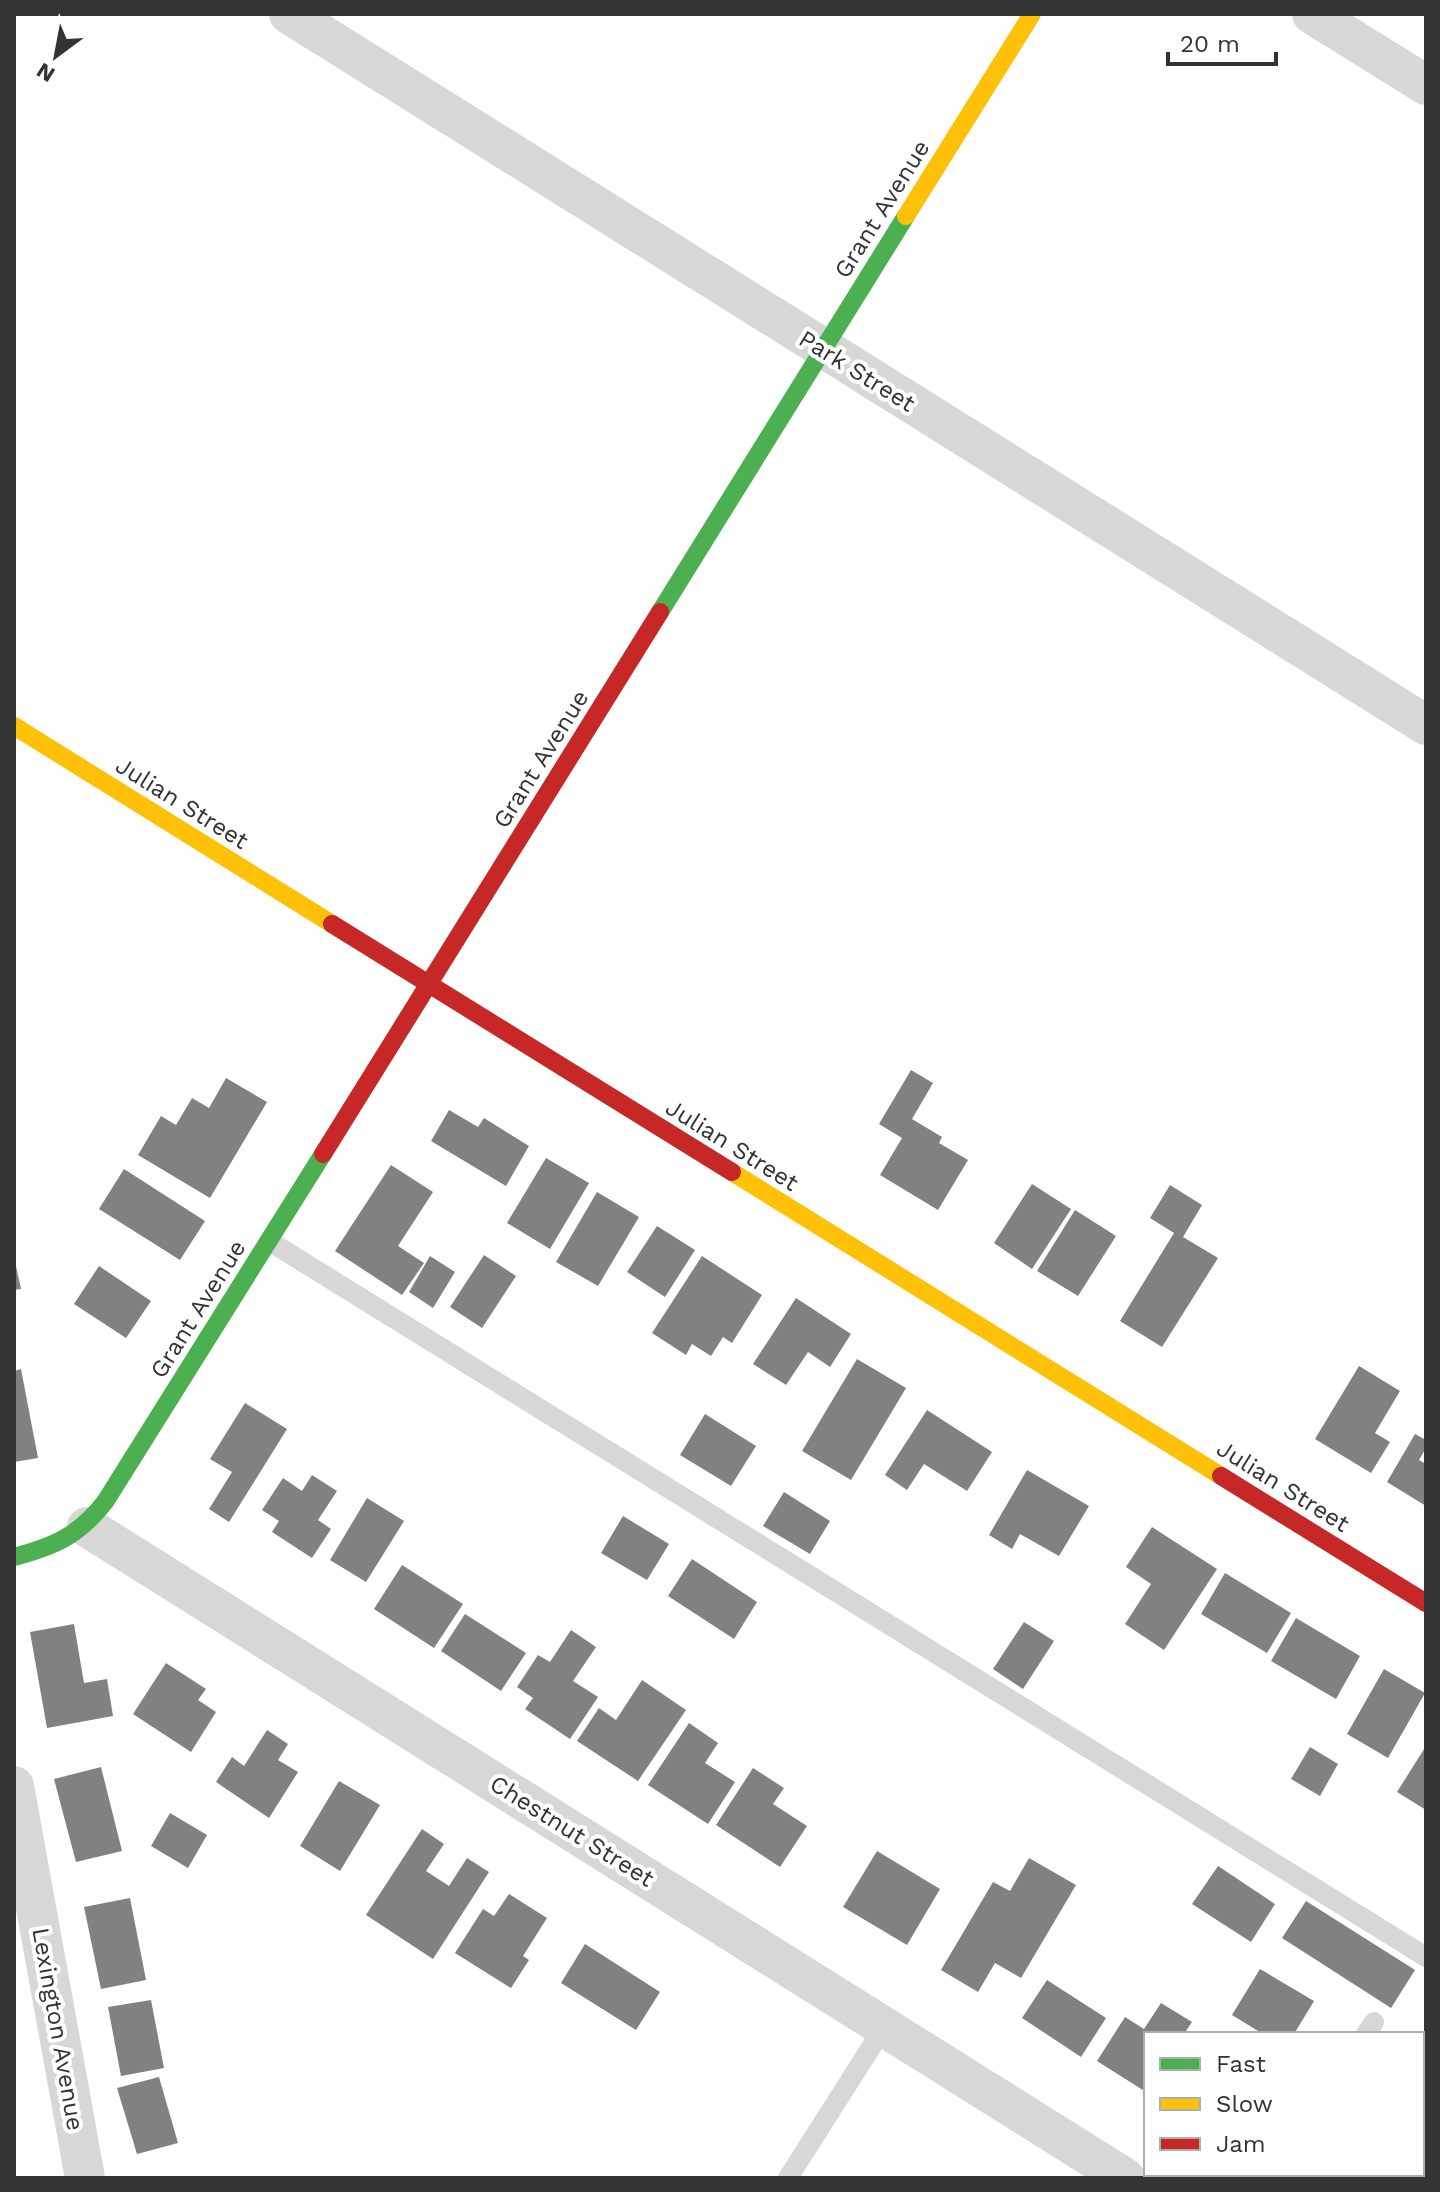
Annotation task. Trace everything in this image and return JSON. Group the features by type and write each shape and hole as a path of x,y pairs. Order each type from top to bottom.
{"street":[{"name":"Park Street","path":"289,14 1426,725"},
{"name":"Grant Avenue","path":"87,1527 117,1486 1032,14"},
{"path":"1312,14 1426,85"},
{"name":"Julian Street","path":"14,726 1426,1603"},
{"path":"14,1557 55,1546 87,1527"},
{"name":"Chestnut Street","path":"87,1527 884,2027 1113,2175"},
{"name":"Lexington Avenue","path":"14,1786 85,2178"}],"lane":[{"path":"269,1241 1426,1957"},
{"path":"788,2178 884,2027"}],"building":[{"path":"911,1070 933,1083 912,1119 942,1137 939,1143 968,1160 938,1210 880,1175 902,1138 879,1124"},
{"path":"226,1078 267,1102 210,1198 138,1155 161,1116 176,1125 192,1098 209,1108"},
{"path":"449,1110 478,1127 484,1118 529,1146 506,1186 431,1141"},
{"path":"546,1158 589,1183 550,1249 507,1223"},
{"path":"391,1165 433,1192 398,1246 424,1263 402,1295 335,1251"},
{"path":"124,1169 205,1221 180,1260 99,1209"},
{"path":"1032,1184 1071,1209 1032,1269 994,1243"},
{"path":"1170,1185 1202,1205 1183,1237 1218,1258 1162,1347 1120,1321 1174,1233 1150,1218"},
{"path":"597,1192 639,1217 598,1286 556,1262"},
{"path":"1075,1210 1116,1236 1078,1296 1037,1271"},
{"path":"657,1226 695,1250 665,1297 627,1272"},
{"path":"484,1255 516,1276 482,1328 450,1307"},
{"path":"430,1256 455,1272 433,1308 409,1292"},
{"path":"702,1256 762,1295 732,1343 723,1337 711,1356 692,1344 686,1355 652,1333"},
{"path":"14,1257 21,1289 14,1290"},
{"path":"99,1266 151,1301 126,1338 74,1304"},
{"path":"796,1298 851,1334 830,1367 808,1352 786,1385 753,1364"},
{"path":"857,1359 906,1388 851,1480 802,1451"},
{"path":"1359,1366 1400,1391 1375,1433 1390,1442 1371,1473 1315,1439"},
{"path":"21,1369 38,1458 14,1462 14,1371"},
{"path":"245,1403 287,1429 229,1522 209,1509 232,1472 210,1459"},
{"path":"927,1410 992,1452 967,1491 924,1464 907,1490 885,1475"},
{"path":"705,1414 756,1446 731,1486 680,1455"},
{"path":"1415,1434 1426,1440 1426,1448 1419,1460 1426,1464 1426,1506 1387,1482"},
{"path":"1027,1470 1089,1506 1059,1556 1020,1534 1012,1549 989,1535"},
{"path":"312,1475 337,1491 318,1520 331,1529 312,1558 272,1532 279,1521 262,1510 283,1478 302,1491"},
{"path":"784,1492 830,1521 810,1554 763,1526"},
{"path":"367,1498 404,1521 366,1582 330,1560"},
{"path":"623,1516 669,1544 647,1580 601,1553"},
{"path":"1152,1527 1217,1569 1164,1650 1125,1624 1151,1584 1126,1567"},
{"path":"692,1559 757,1602 734,1639 668,1596"},
{"path":"402,1565 463,1604 434,1648 374,1609"},
{"path":"1225,1573 1291,1613 1267,1653 1201,1614"},
{"path":"465,1614 526,1653 501,1691 441,1651"},
{"path":"1296,1618 1360,1656 1336,1699 1271,1661"},
{"path":"1024,1622 1054,1641 1023,1689 993,1669"},
{"path":"74,1624 84,1683 107,1679 113,1716 47,1728 30,1632"},
{"path":"571,1630 596,1647 573,1681 598,1697 570,1739 525,1709 533,1698 517,1687 538,1655 550,1662"},
{"path":"166,1663 206,1689 198,1700 216,1712 191,1752 133,1714"},
{"path":"1384,1669 1425,1693 1388,1758 1347,1734"},
{"path":"642,1680 686,1710 638,1781 577,1741 599,1708 616,1720"},
{"path":"689,1723 718,1743 705,1763 735,1782 708,1824 648,1785"},
{"path":"267,1730 288,1744 278,1760 298,1772 269,1818 216,1782 232,1757 244,1766"},
{"path":"1426,1746 1426,1810 1397,1792"},
{"path":"1310,1747 1338,1764 1320,1796 1291,1779"},
{"path":"101,1767 122,1851 76,1862 54,1779"},
{"path":"753,1768 784,1788 773,1804 807,1826 780,1867 716,1825"},
{"path":"339,1781 380,1805 340,1871 300,1846"},
{"path":"170,1813 207,1835 188,1868 151,1846"},
{"path":"422,1829 444,1844 426,1871 449,1886 467,1858 489,1872 433,1959 366,1915"},
{"path":"877,1851 940,1889 907,1945 843,1907"},
{"path":"1029,1858 1076,1885 1021,1978 995,1963 978,1992 941,1970 993,1882 1010,1891"},
{"path":"1218,1866 1275,1904 1251,1942 1192,1904"},
{"path":"509,1894 547,1918 523,1956 529,1960 511,1988 455,1953 483,1909 494,1916"},
{"path":"130,1898 146,1980 101,1989 84,1907"},
{"path":"1306,1901 1415,1970 1391,2008 1282,1938"},
{"path":"585,1944 660,1992 636,2030 561,1983"},
{"path":"1260,1969 1314,2001 1295,2032 1260,2032 1232,2015"},
{"path":"1047,1980 1106,2018 1081,2057 1022,2018"},
{"path":"151,2000 164,2068 121,2076 108,2007"},
{"path":"1161,2003 1192,2022 1185,2032 1144,2032 1144,2091 1097,2061 1125,2017 1144,2029"},
{"path":"159,2077 178,2143 137,2154 117,2088"},
{"path":"1310,2176 1382,2176 1381,2178"}],"traffic: fast":[{"path":"660,612 906,216"},
{"path":"14,1557 65,1538 105,1502 323,1154"}],"traffic: slow":[{"path":"906,216 1032,14"},
{"path":"14,726 332,924"},
{"path":"732,1172 1221,1476"}],"traffic: jam":[{"path":"323,1154 660,612"},
{"path":"332,924 732,1172"},
{"path":"1221,1476 1426,1603"}]}
